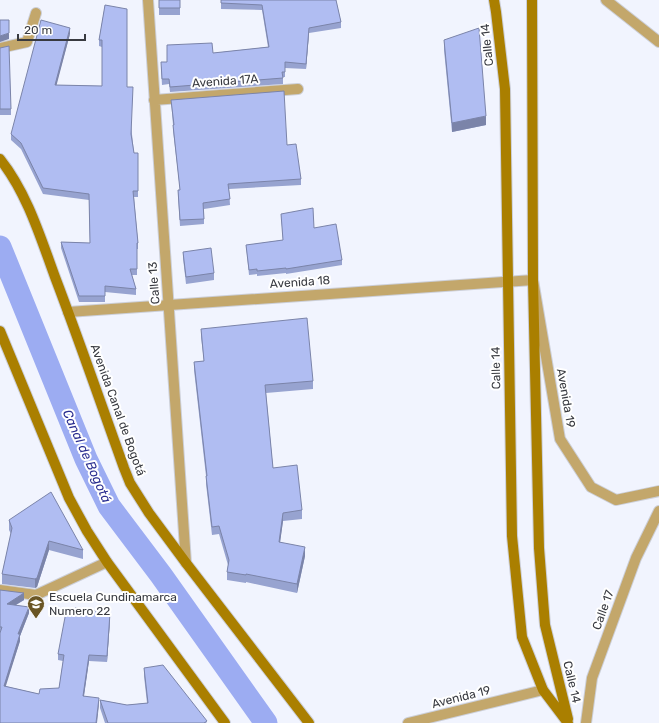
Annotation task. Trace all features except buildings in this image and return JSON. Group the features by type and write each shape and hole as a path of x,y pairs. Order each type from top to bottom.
{"main road":[{"name":"Calle 14","path":"494,0 505,89 512,536 522,637 544,690 568,723"},
{"name":"Calle 14","path":"532,0 533,280 539,548 546,625 568,723"},
{"name":"Avenida Canal de Bogotá","path":"0,159 12,177 32,214 130,483 149,513 186,563 310,723"},
{"path":"0,331 69,498 87,531 107,562 225,723"}],"street":[{"name":"Calle 13","path":"148,0 186,563"},
{"path":"606,0 659,42"},
{"path":"0,48 27,42 36,14"},
{"name":"Avenida 17A","path":"154,100 298,89"},
{"name":"Avenida 18","path":"68,312 533,280"},
{"name":"Avenida 19","path":"533,280 560,439 591,487 616,500 659,491"},
{"name":"Calle 17","path":"586,723 592,678 636,558 659,511"},
{"path":"0,590 36,595 107,562"},
{"name":"Avenida 19","path":"408,723 544,690"}],"waterway":[{"name":"Canal de Bogotá","path":"0,247 86,459 109,506 161,575 266,723"}],"place":[{"name":"Escuela Cundinamarca Numero 22","path":"36,619"}]}
